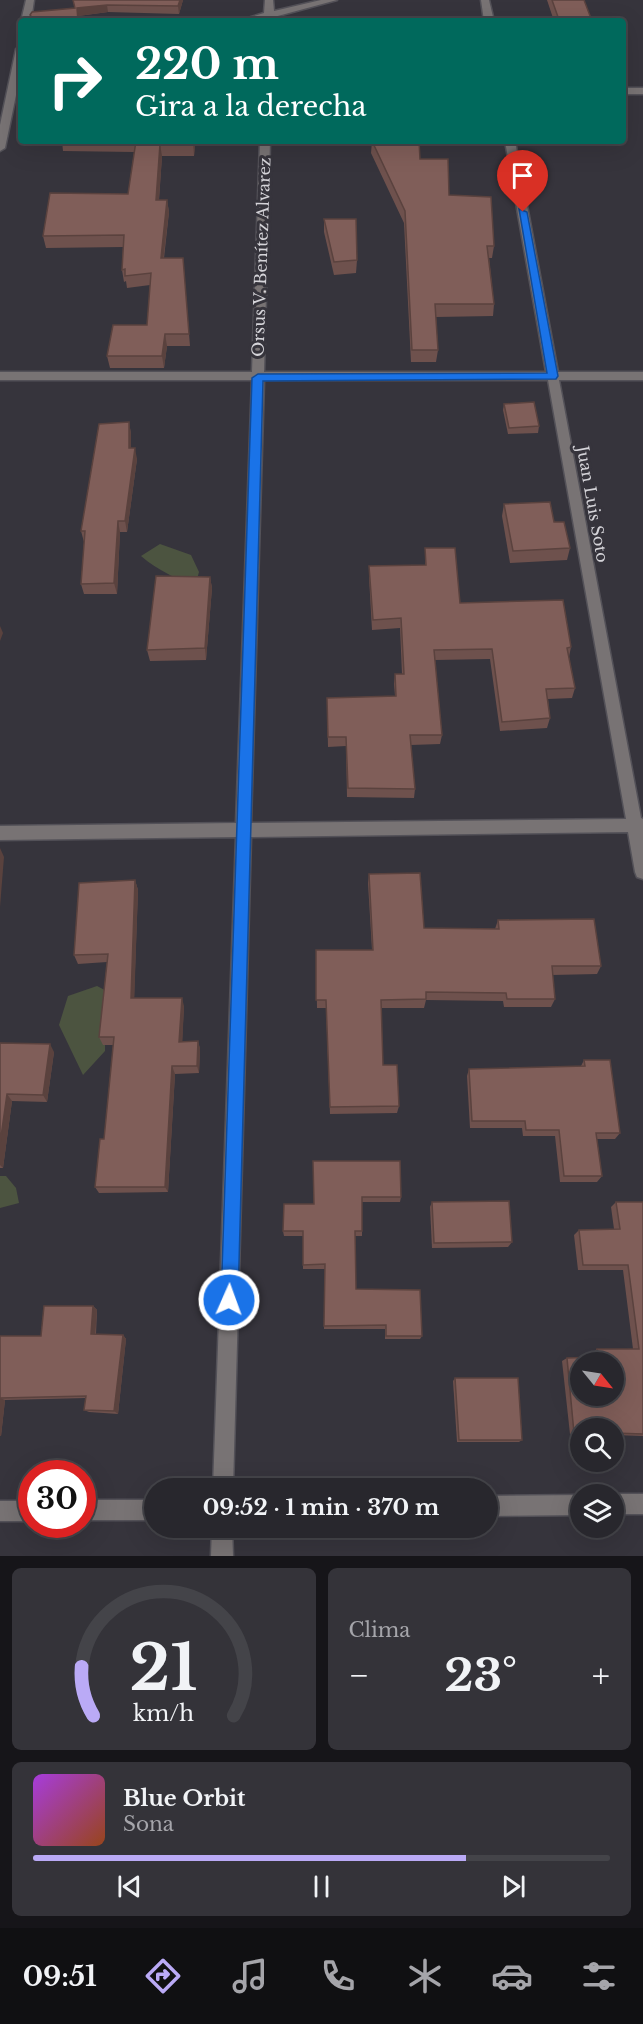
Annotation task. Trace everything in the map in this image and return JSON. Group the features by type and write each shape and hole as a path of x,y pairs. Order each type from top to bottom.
{"street":[{"path":"27,18 30,0"},
{"path":"269,0 269,18 333,0"},
{"path":"485,0 488,18"},
{"path":"0,148 15,72"},
{"path":"626,91 643,91"},
{"name":"Orsus V. Benítez Alvarez","path":"224,1478 265,144"},
{"name":"Juan Luis Soto","path":"511,144 639,825 643,872"},
{"path":"0,376 258,378 643,376"},
{"path":"0,833 639,825"},
{"path":"624,1504 643,1504"},
{"path":"498,1506 570,1505"},
{"path":"96,1510 144,1510"},
{"path":"0,1511 18,1511"},
{"path":"222,1538 222,1556"}],"green space":[{"path":"160,544 191,555 199,572 194,590 141,556"},
{"path":"97,986 122,999 105,1023 105,1051 83,1075 59,1025 68,996"},
{"path":"0,1176 6,1176 16,1188 19,1203 0,1208"}],"building":[{"path":"73,0 180,0 178,6 107,5 77,8 78,18 32,18 30,15 32,12 75,8"},
{"path":"552,0 584,0 591,18 564,18 558,17"},
{"path":"136,144 160,144 156,200 167,200 161,258 183,258 189,334 165,334 162,356 107,356 113,325 147,325 151,273 125,276 125,269 122,270 124,235 43,236 50,193 128,194"},
{"path":"373,144 419,144 420,159 448,159 449,195 491,197 494,246 487,246 494,304 435,304 438,350 412,350 405,211"},
{"path":"324,219 356,219 357,260 334,262"},
{"path":"534,402 539,426 509,428 504,404"},
{"path":"129,422 129,448 135,448 125,521 118,521 114,583 81,584 85,531 81,531 99,424"},
{"path":"550,502 554,522 564,522 570,548 513,551 504,504"},
{"path":"425,548 455,548 460,603 563,600 571,647 567,648 575,688 546,689 550,718 502,722 492,649 434,650 442,735 410,735 415,789 348,788 346,737 328,737 327,698 396,696 395,674 404,674 401,618 373,620 369,566 426,565"},
{"path":"156,576 210,577 205,648 147,650"},
{"path":"420,873 424,928 499,929 498,920 594,919 601,966 552,966 555,999 507,999 506,993 426,992 426,999 381,1000 383,1065 397,1065 399,1106 330,1107 326,1000 316,1000 316,950 373,950 369,874"},
{"path":"135,880 131,998 182,998 179,1042 198,1041 197,1066 172,1066 165,1187 95,1187 100,1139 104,1139 114,1037 99,1037 108,954 74,955 79,883"},
{"path":"0,1043 50,1044 43,1095 7,1094 0,1144"},
{"path":"584,1060 610,1060 620,1133 596,1133 602,1176 564,1176 559,1130 526,1130 525,1121 472,1121 469,1069 585,1066"},
{"path":"313,1161 400,1161 401,1197 362,1197 362,1231 355,1231 356,1289 420,1290 422,1336 386,1336 386,1325 324,1326 325,1264 303,1265 303,1231 283,1231 284,1204 314,1204"},
{"path":"509,1201 512,1242 434,1243 432,1202"},
{"path":"616,1202 643,1202 643,1434 624,1433 624,1418 573,1418 571,1406 624,1406 624,1352 597,1352 597,1349 639,1349 628,1265 583,1265 579,1230 620,1229"},
{"path":"44,1306 93,1306 91,1334 123,1335 114,1411 84,1410 86,1396 0,1398 0,1336 41,1336"},
{"path":"567,1358 570,1358 570,1390"},
{"path":"455,1378 518,1378 522,1440 459,1440"}],"route":[{"path":"229,1300 258,378 553,376 523,212"}]}
